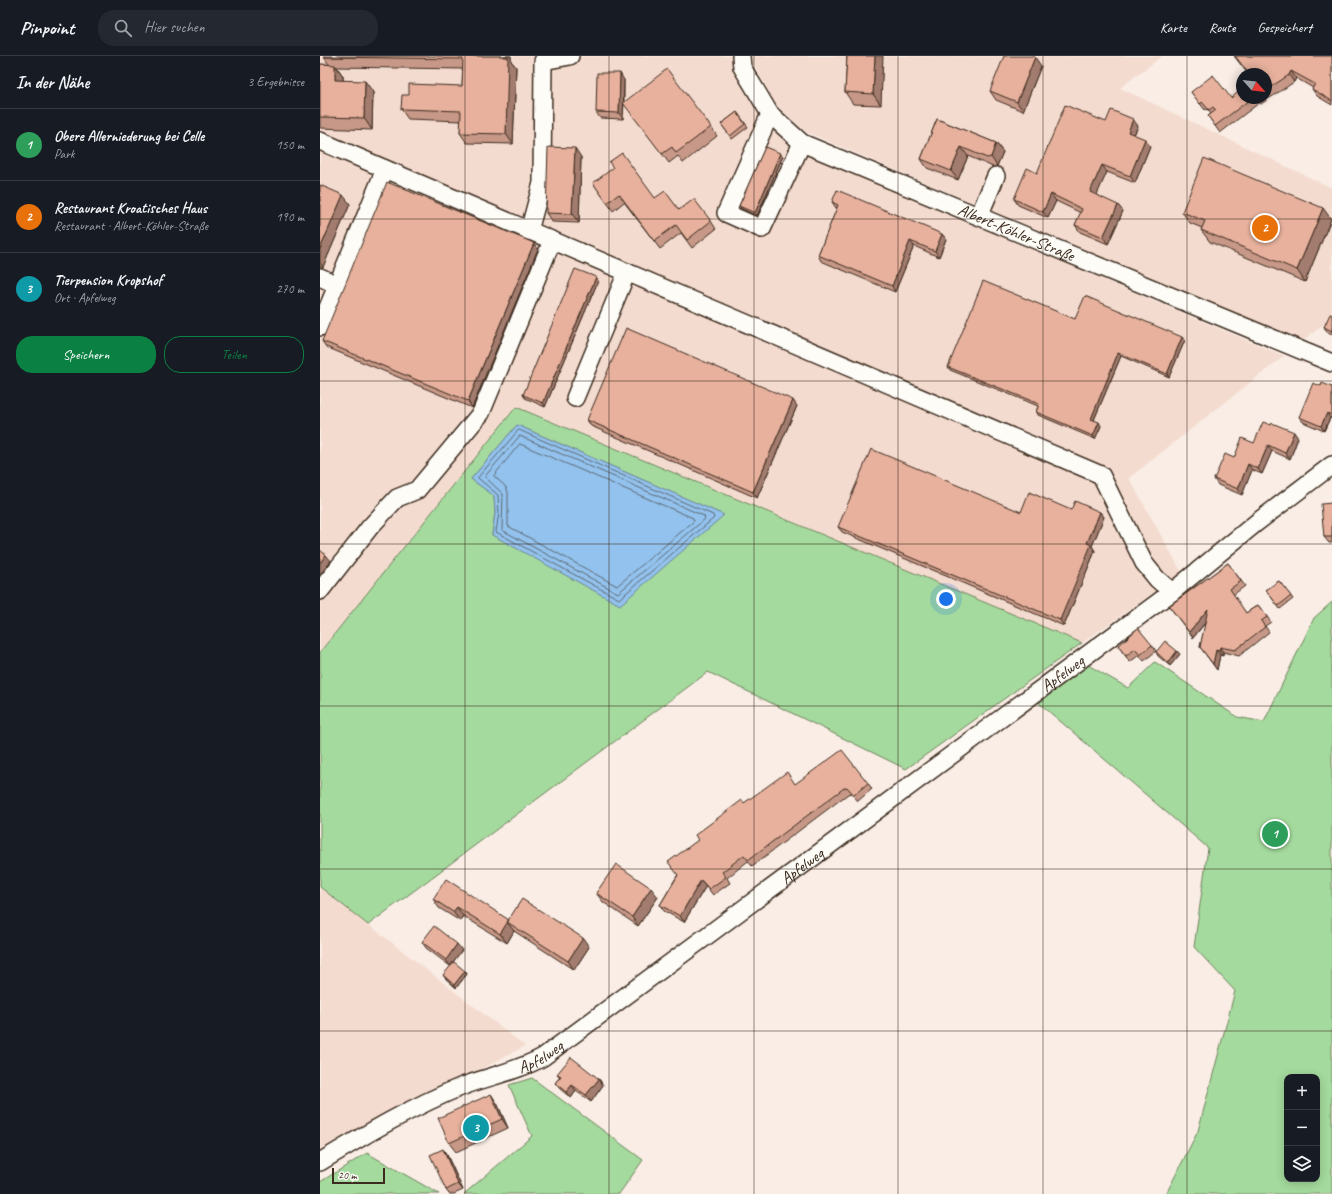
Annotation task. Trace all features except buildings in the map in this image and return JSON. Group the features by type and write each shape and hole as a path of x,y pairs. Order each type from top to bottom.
{"street":[{"path":"529,231 542,182 541,58 570,56"},
{"name":"Albert-Köhler-Straße","path":"741,56 742,67 770,114 802,143 1332,363"},
{"path":"770,114 726,213 762,229 802,143"},
{"path":"320,142 1101,475 1144,563 1157,579 1172,592"},
{"path":"320,327 385,170"},
{"path":"979,216 996,176"},
{"path":"320,591 370,527 397,498 417,490 481,413 552,241"},
{"path":"575,398 626,272"},
{"path":"320,278 337,285"},
{"name":"Apfelweg","path":"320,1162 423,1104 463,1086 528,1065 543,1056 1172,592 1256,523 1332,465"}],"shaded area":[{"path":"320,56 735,56 767,123 798,150 1284,356 1129,478 1182,573 1082,643 516,407 320,652"},
{"path":"752,56 1162,56 1120,88 1332,188 1332,318 1301,342 806,132 776,105 752,61"},
{"path":"320,887 525,1046 320,1155"}],"green space":[{"path":"516,407 1082,643 906,769 708,672 368,925 320,887 320,652","holes":["517,425 723,515 492,535 495,513 494,496 471,479"]},
{"path":"1332,602 1332,1194 1166,1194 1198,1131 1235,991 1194,947 1208,848 1039,703 1088,665 1128,688 1155,662 1237,717 1264,722 1314,618"},
{"path":"532,1078 643,1160 619,1194 464,1194 532,1136 509,1085"},
{"path":"367,1153 439,1194 320,1194 320,1182"}],"water":[{"path":"517,425 724,515 620,605 492,535 495,513 494,496 471,479"}],"place":[{"name":"Restaurant Kroatisches Haus","path":"1265,228"},
{"name":"Obere Allerniederung bei Celle","path":"1275,834"},
{"name":"Tierpension Kropshof","path":"476,1128"}]}
